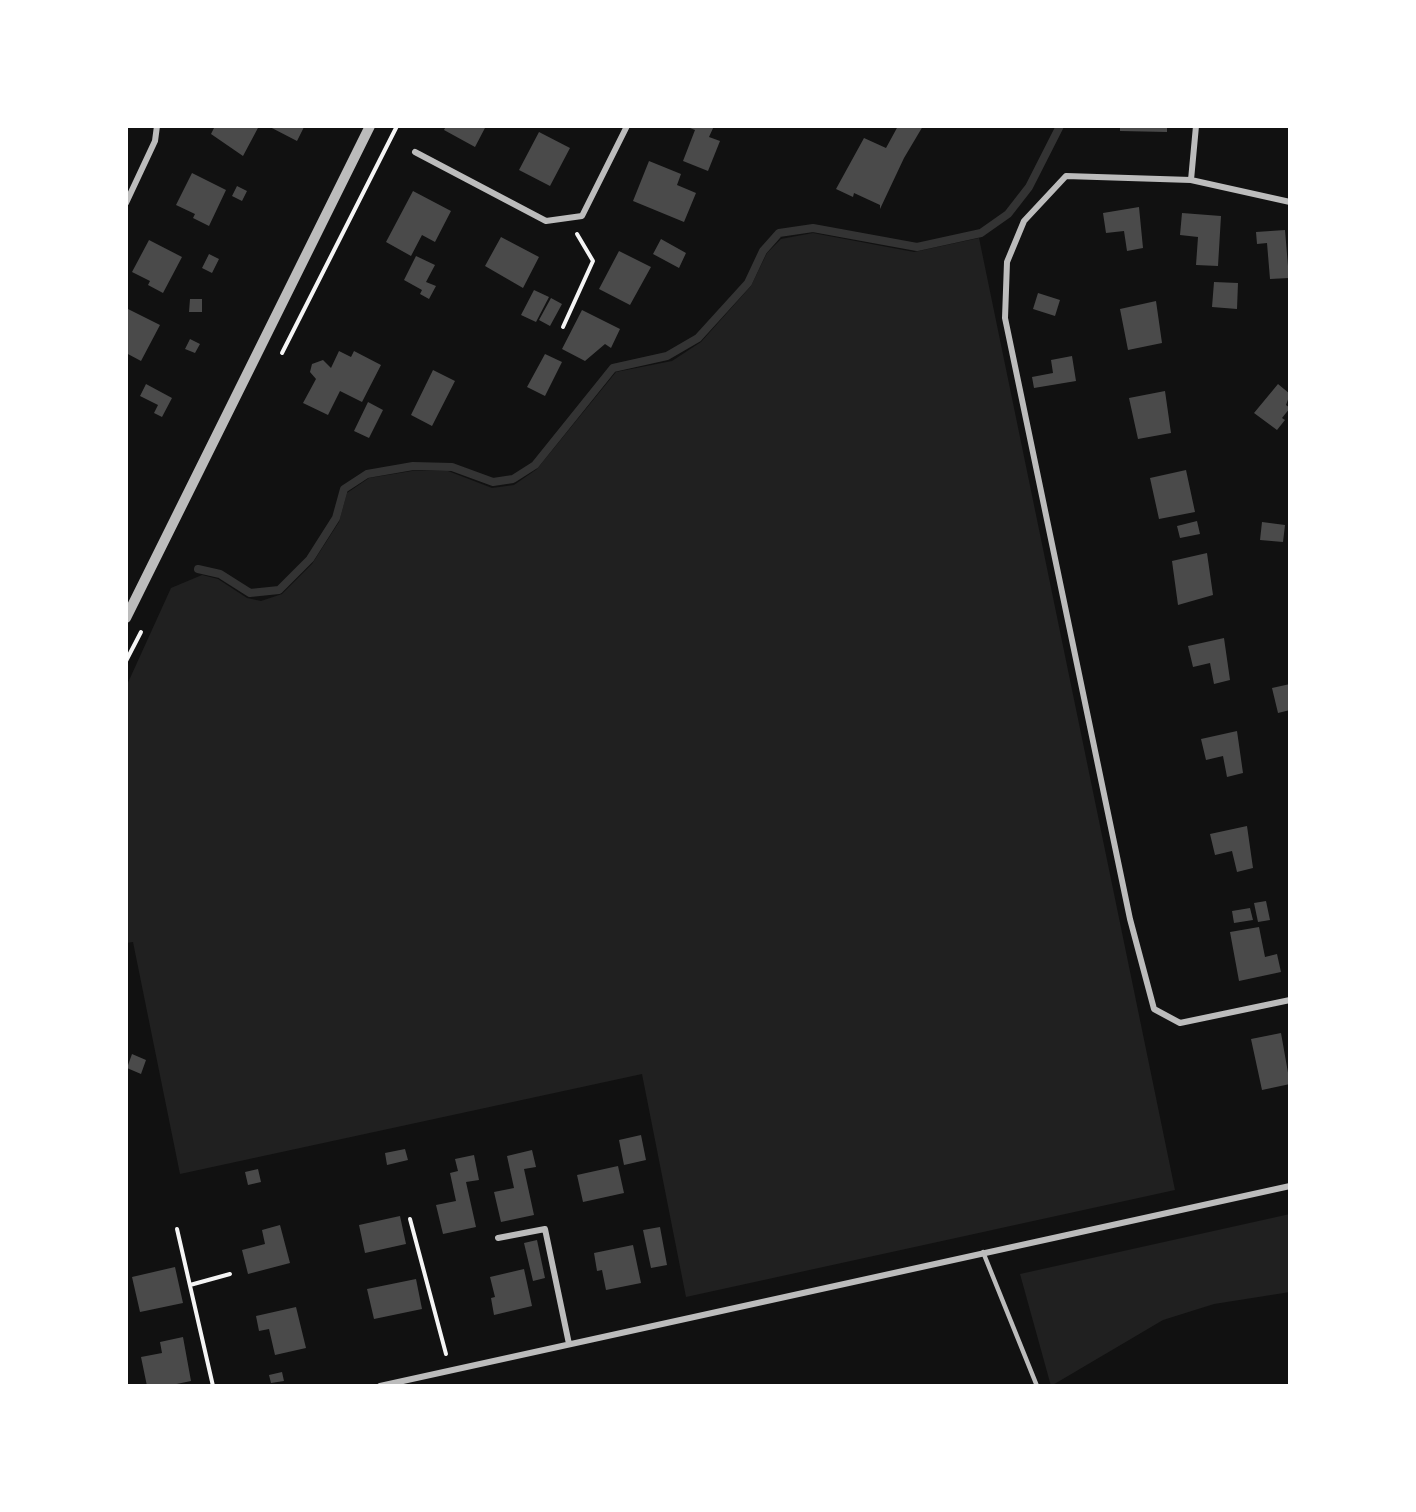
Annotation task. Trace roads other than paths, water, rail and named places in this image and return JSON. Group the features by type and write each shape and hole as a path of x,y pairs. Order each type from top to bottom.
{"street":[{"path":"126,203 155,141 157,126"},
{"path":"415,152 546,221 582,216 627,126"},
{"path":"1191,180 1196,126"},
{"path":"126,618 370,127"},
{"path":"1290,202 1191,180 1066,176 1024,221 1007,262 1005,318 1127,908 1154,1010 1180,1023 1290,1000"},
{"path":"380,1386 1290,1186"},
{"path":"498,1238 545,1229 568,1344"}],"lane":[{"path":"983,1252 1037,1386"}],"waterway":[{"path":"198,569 220,574 250,593 279,590 310,559 336,518 344,489 367,474 413,466 452,467 493,482 513,479 535,465 613,368 667,356 698,338 748,283 763,251 779,233 813,228 917,247 981,233 1008,214 1029,187 1060,126"}]}
